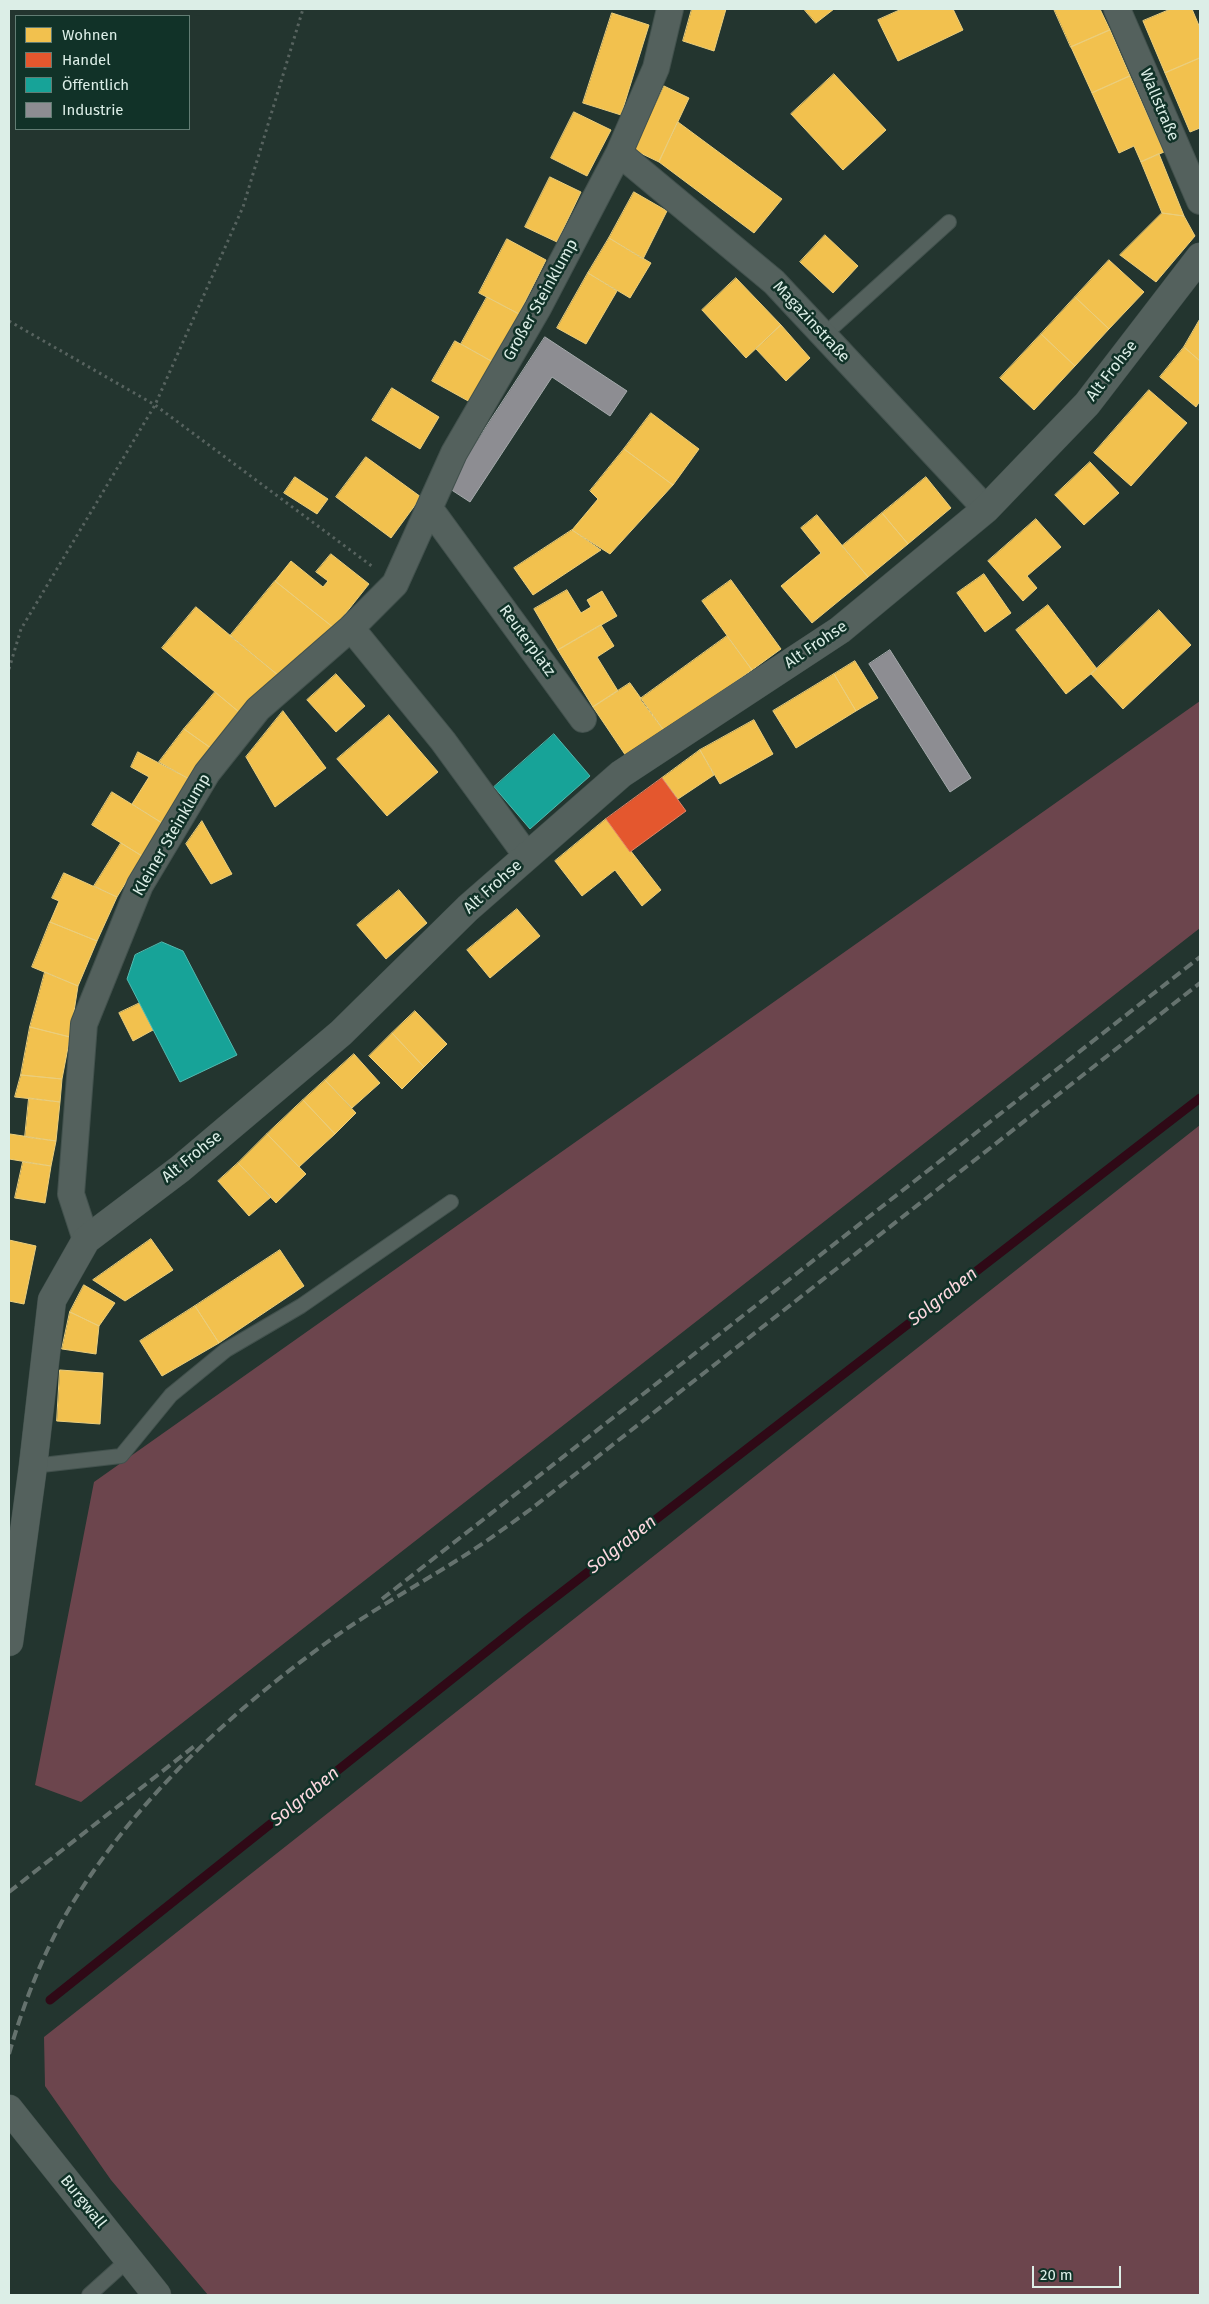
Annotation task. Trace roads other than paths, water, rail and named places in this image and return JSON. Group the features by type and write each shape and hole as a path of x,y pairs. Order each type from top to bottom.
{"street":[{"name":"Großer Steinklump","path":"395,584 430,510 454,453 538,308 619,153 656,68 670,9"},
{"name":"Wallstraße","path":"1117,9 1200,201"},
{"name":"Magazinstraße","path":"619,153 774,282 986,509"},
{"name":"Alt Frohse","path":"9,1642 33,1466 52,1300 86,1240 180,1169 341,1032 468,908 621,774 840,630 986,509 1087,404 1200,257"},
{"name":"Reuterplatz","path":"430,510 583,719"},
{"name":"Kleiner Steinklump","path":"86,1240 71,1194 84,1024 140,885 207,773 258,709 352,628 395,584"},
{"path":"352,628 443,741 527,856"},
{"name":"Burgwall","path":"9,2109 157,2295"}],"lane":[{"path":"824,335 948,222"},
{"path":"33,1466 121,1456 171,1395 226,1350 301,1306 451,1202"},
{"path":"89,2295 128,2259"}],"waterway":[{"name":"Solgraben","path":"50,2000 526,1620 1200,1098"}],"railway":[{"path":"382,1599 1200,957"},
{"path":"9,2054 21,2015 36,1977 52,1940 72,1904 97,1866 154,1795 220,1729 290,1670 341,1632 472,1551 531,1509 1200,983"},
{"path":"9,1892 197,1744"}]}
